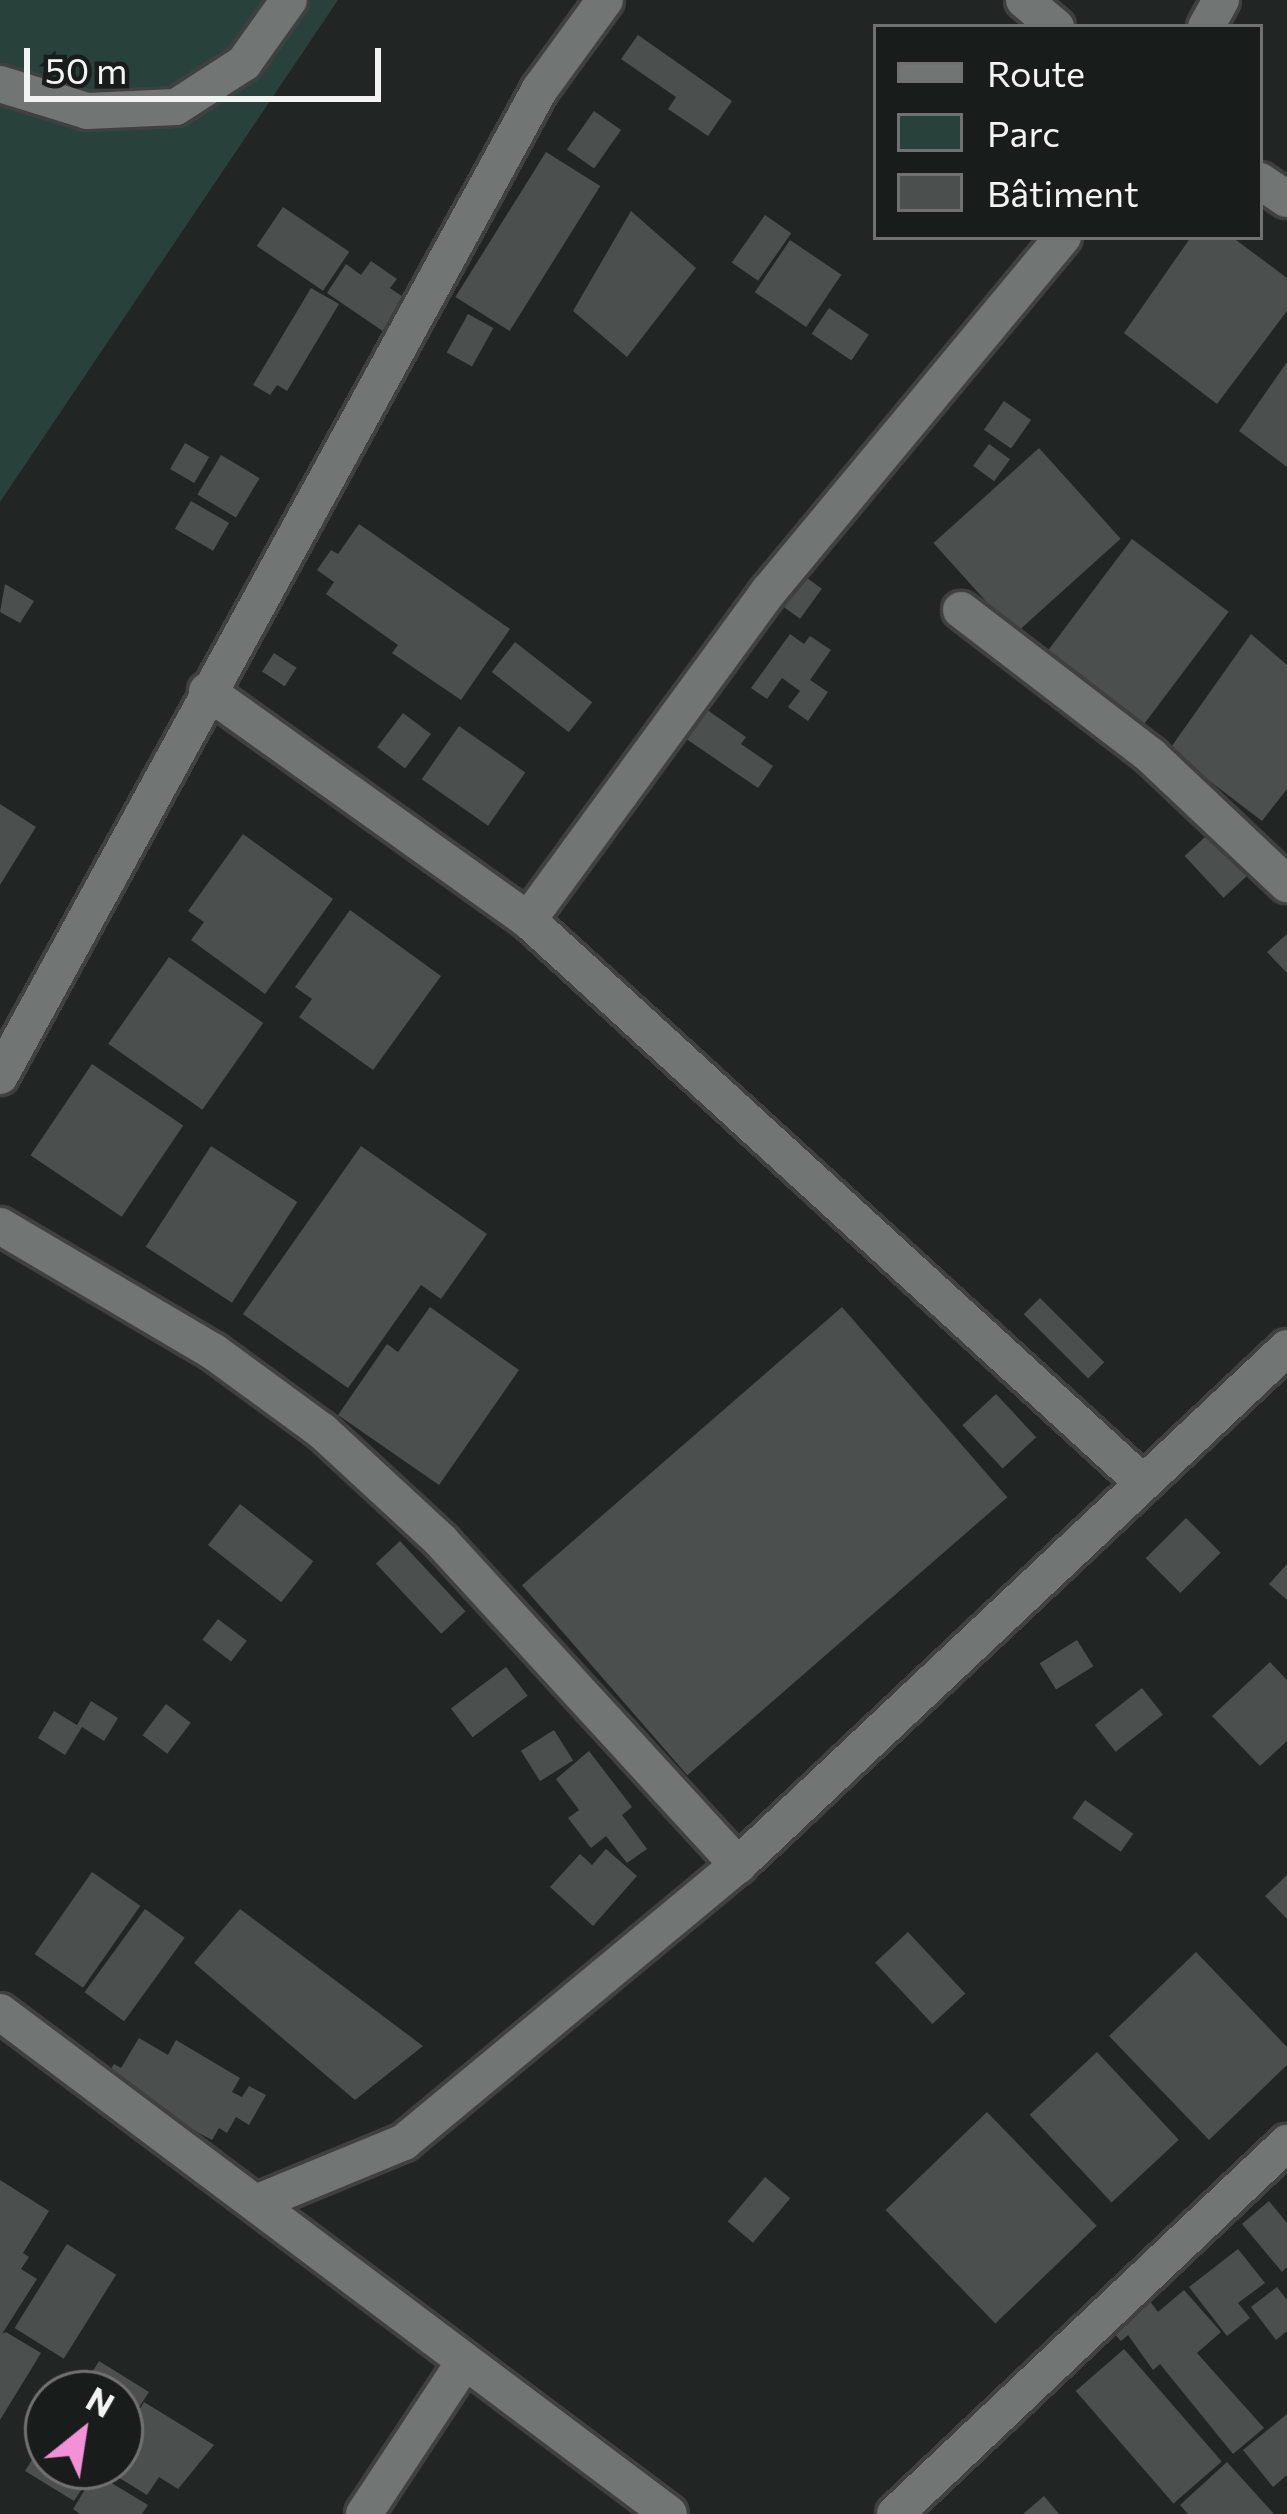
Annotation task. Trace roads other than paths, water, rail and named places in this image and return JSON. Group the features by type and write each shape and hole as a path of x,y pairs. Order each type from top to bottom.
{"street":[{"path":"0,84 87,111 176,107 244,63 289,0"},
{"path":"0,1076 540,89 605,0"},
{"path":"1024,0 1052,24"},
{"path":"527,920 769,591 1061,240"},
{"path":"961,610 1151,756 1287,884"},
{"path":"207,691 527,920 1141,1481"},
{"path":"0,1226 214,1352 322,1432 441,1541 738,1865"},
{"path":"256,2203 404,2142 738,1865 1287,1348"},
{"path":"2,2019 256,2203 669,2514"},
{"path":"895,2514 1287,2143"},
{"path":"364,2514 465,2361"}]}
